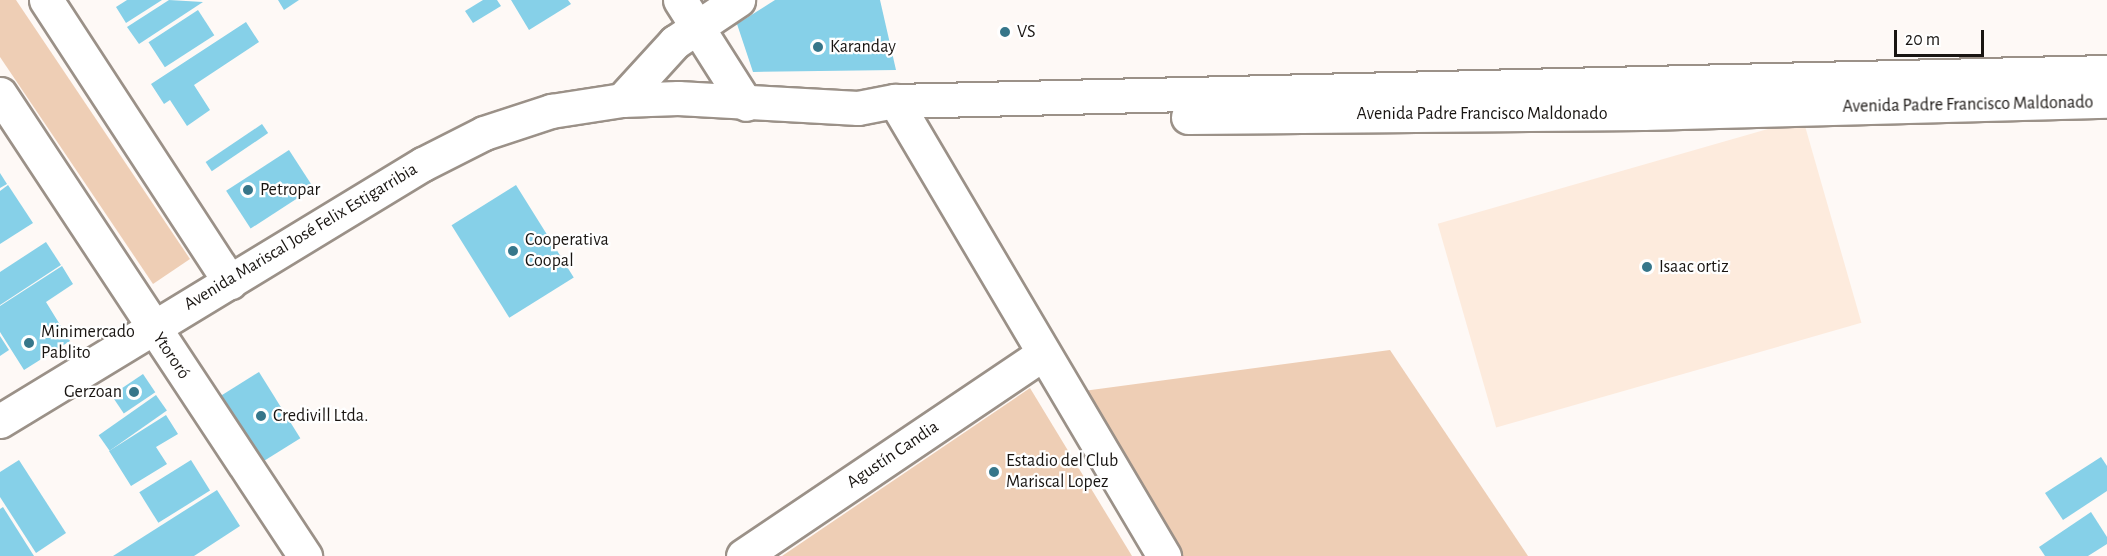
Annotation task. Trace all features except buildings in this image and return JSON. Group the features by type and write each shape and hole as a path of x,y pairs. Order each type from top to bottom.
{"main road":[{"path":"46,0 230,282"},
{"path":"622,100 655,61 688,13 738,0"},
{"path":"688,13 746,104"},
{"name":"Avenida Padre Francisco Maldonado","path":"901,111 2107,72"},
{"name":"Ytororó","path":"0,94 305,556"},
{"name":"Avenida Padre Francisco Maldonado","path":"622,100 678,98 746,104 901,111 1643,113 2107,101"},
{"name":"Avenida Mariscal José Felix Estigarribia","path":"0,421 423,164 484,133 551,111 622,100"},
{"path":"901,111 1042,354 1164,556"},
{"name":"Agustín Candia","path":"743,556 1042,354"}],"shaded area":[{"path":"0,0 16,0 190,259 153,284 0,57"},
{"name":"Isaac ortiz","path":"1803,119 1861,323 1496,428 1438,224"},
{"path":"1390,350 1528,556 1179,556 1076,392"},
{"name":"Estadio del Club Mariscal Lopez","path":"1030,388 1132,556 782,556"}],"place":[{"name":"VS","path":"1005,32"},
{"name":"Karanday","path":"818,47"},
{"name":"Petropar","path":"248,190"},
{"name":"Cooperativa Coopal","path":"513,251"},
{"name":"Isaac ortiz","path":"1647,267"},
{"name":"Minimercado Pablito","path":"29,343"},
{"name":"Gerzoan","path":"134,392"},
{"name":"Credivill Ltda.","path":"261,416"},
{"name":"Estadio del Club Mariscal Lopez","path":"994,472"}]}
